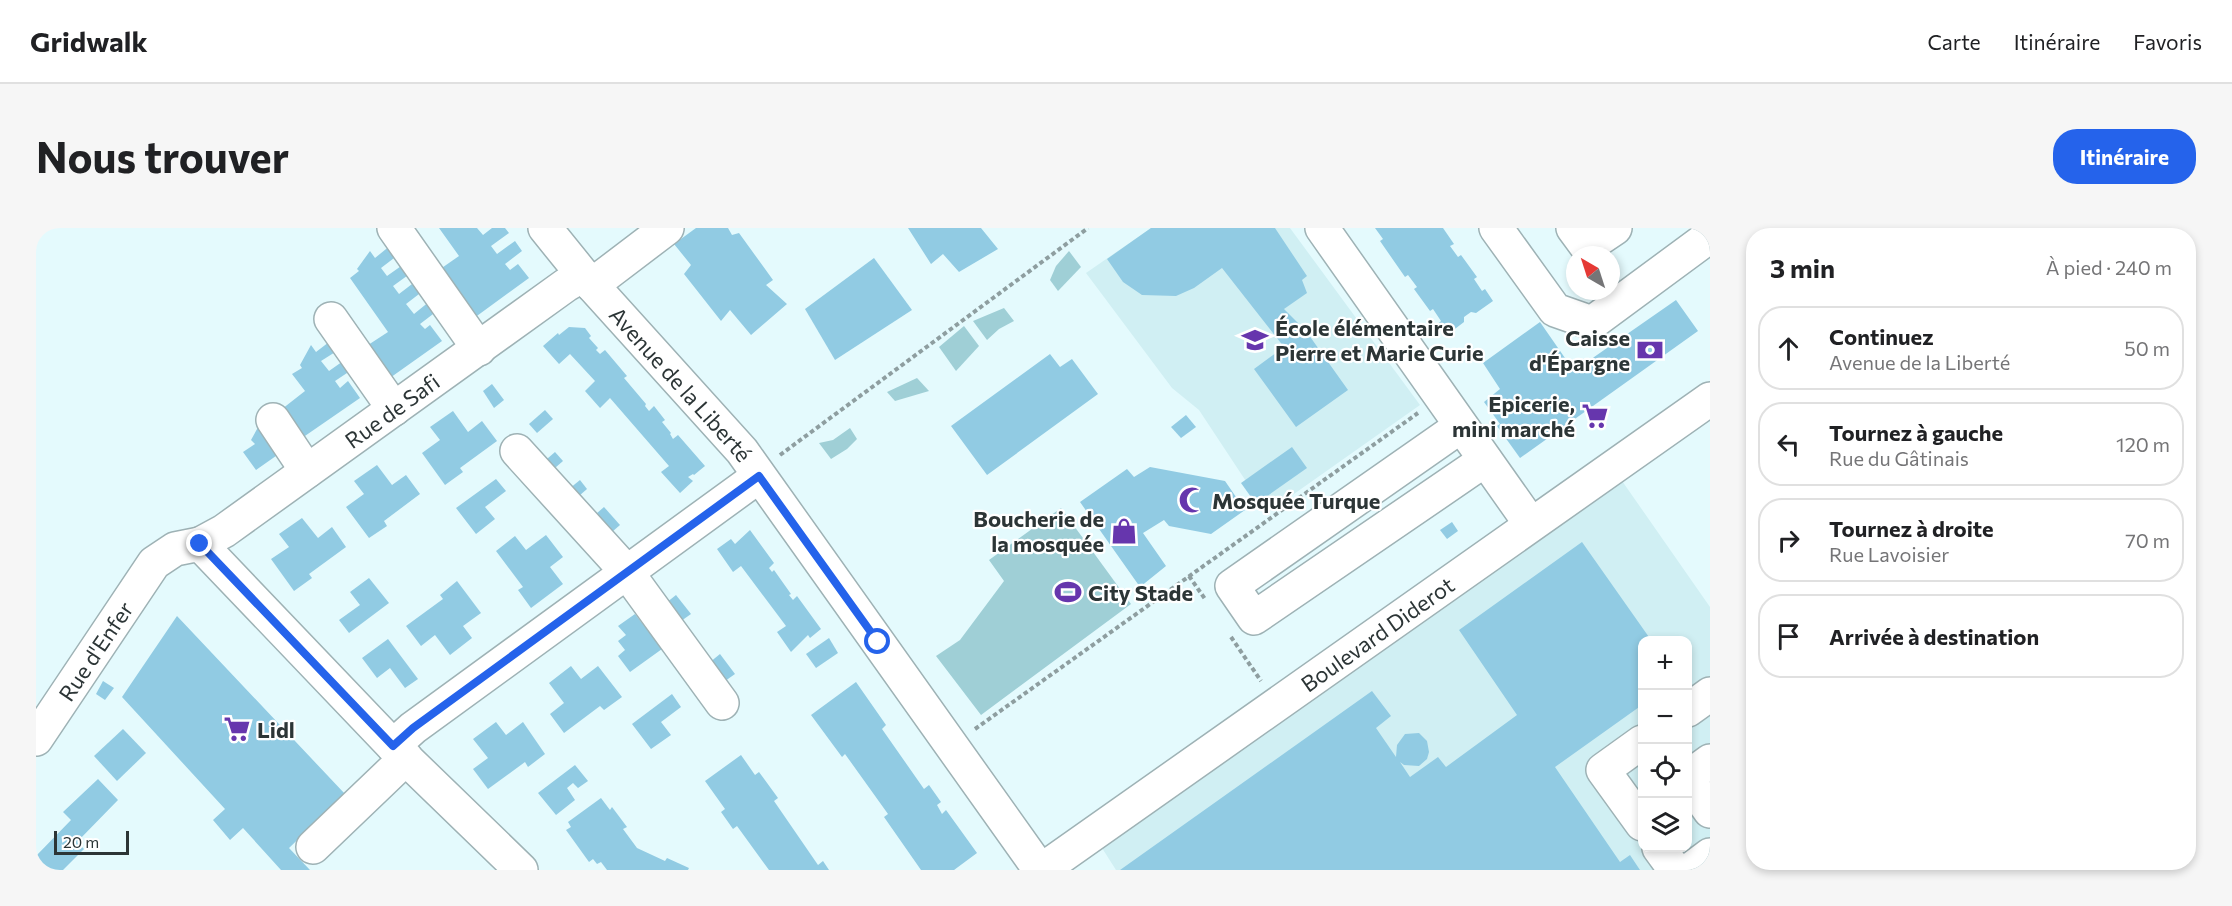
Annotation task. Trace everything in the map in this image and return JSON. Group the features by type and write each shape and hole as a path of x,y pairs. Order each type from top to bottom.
{"street":[{"path":"394,228 478,350"},
{"name":"Avenue de la Liberté","path":"545,228 587,280 742,451 1041,870"},
{"name":"Rue de Safi","path":"154,563 175,549 200,544 224,531 566,285 587,280 667,228"},
{"path":"1322,228 1530,524"},
{"path":"1496,228 1556,310 1592,323 1708,237"},
{"path":"1573,228 1587,248 1615,228"},
{"path":"331,319 394,409"},
{"name":"Boulevard Diderot","path":"1041,870 1710,399"},
{"path":"273,420 307,471"},
{"path":"1461,426 1232,586 1254,618 1485,460"},
{"path":"517,451 626,571 722,703"},
{"path":"313,848 400,752 413,728 759,476"},
{"path":"200,544 400,752 521,870"},
{"name":"Rue d'Enfer","path":"36,740 154,563"},
{"path":"1692,707 1710,694"},
{"path":"1638,814 1603,770 1639,744"},
{"path":"1692,775 1710,761"},
{"path":"1692,784 1710,811"},
{"path":"1662,852 1675,870"},
{"path":"1689,870 1710,855"}],"path":[{"path":"759,476 781,454 1088,228"},
{"path":"951,746 1441,397"}],"shaded area":[{"name":"École élémentaire Pierre et Marie Curie","path":"1151,228 1290,228 1420,405 1267,513 1199,410 1172,388 1086,273"},
{"path":"1069,251 1081,267 1058,291 1050,280 1056,266"},
{"path":"1004,308 1014,321 999,329 987,340 973,321"},
{"path":"964,326 979,346 956,371 939,347"},
{"path":"917,378 929,391 895,401 887,392"},
{"path":"850,428 857,439 847,449 831,459 819,443 833,440"},
{"path":"1620,478 1710,607 1710,870 1116,870 1102,848"},
{"path":"1061,508 1131,604 981,715 936,656 960,640 1004,581 989,560"}],"building":[{"path":"439,228 477,228 483,235 492,228 505,228 509,233 491,246 497,254 515,241 522,251 505,264 510,270 518,264 529,278 470,321 436,272 459,256"},
{"path":"696,228 728,228 732,235 739,233 773,280 766,285 787,304 751,335 730,310 721,321 684,274 691,265 674,244"},
{"path":"908,228 981,228 998,249 959,272 943,254 931,264"},
{"path":"1151,228 1275,228 1307,276 1302,280 1307,293 1284,309 1306,331 1348,390 1296,427 1254,369 1284,347 1222,268 1194,288 1176,296 1142,295 1123,282 1107,259"},
{"path":"1375,228 1443,228 1454,244 1450,246 1458,257 1461,255 1477,277 1474,279 1482,291 1485,289 1493,301 1476,313 1471,312 1464,317 1464,322 1447,335 1433,309 1430,311 1414,289 1417,287 1408,275 1405,277 1380,241 1383,239"},
{"path":"391,245 398,255 381,268 387,276 404,264 411,273 393,286 399,294 416,281 423,291 406,304 414,314 430,301 437,311 420,324 425,329 430,325 442,341 387,380 365,347 388,332 350,278 359,271 357,269 370,251 375,258"},
{"path":"874,258 912,310 835,360 805,309"},
{"path":"1676,300 1698,331 1520,458 1497,426 1500,424 1484,402 1500,389 1483,363 1540,322 1574,371"},
{"path":"569,327 585,328 591,336 589,338 598,348 596,350 600,354 605,350 627,376 624,378 646,404 649,411 654,406 665,420 662,422 673,439 678,435 705,466 688,477 693,481 680,493 661,472 669,466 610,398 600,408 585,391 595,381 570,354 559,364 543,346"},
{"path":"333,339 340,349 321,361 329,371 346,359 353,369 335,381 340,388 348,381 360,398 302,438 282,409 305,391 292,374 302,368 300,365 311,345 316,352"},
{"path":"1050,354 1060,367 1072,359 1098,394 987,475 951,426"},
{"path":"492,384 504,400 494,408 483,391"},
{"path":"545,410 553,419 537,433 529,424"},
{"path":"453,411 468,432 482,421 497,441 460,468 463,472 445,485 422,453 440,440 430,427"},
{"path":"1186,415 1196,427 1181,438 1171,427"},
{"path":"262,420 283,451 256,470 243,452 255,444 251,440"},
{"path":"1292,447 1307,468 1256,504 1241,483"},
{"path":"555,452 563,461 548,474 540,465"},
{"path":"377,465 392,485 406,475 420,494 384,521 387,526 369,538 346,507 364,494 354,481"},
{"path":"1150,467 1225,481 1245,510 1211,534 1169,526 1164,520 1143,533 1166,566 1140,587 1080,502 1127,469 1134,477"},
{"path":"496,479 506,491 485,507 495,519 476,534 456,508"},
{"path":"580,480 587,489 572,502 564,493"},
{"path":"604,507 620,525 605,538 589,520"},
{"path":"302,518 318,538 332,527 346,547 309,574 312,578 294,591 271,559 289,547 279,534"},
{"path":"1452,522 1458,531 1447,539 1440,530"},
{"path":"750,530 774,563 769,568 772,572 774,570 793,600 797,596 821,629 810,638 808,635 791,652 777,632 786,626 741,566 733,572 717,549 731,539 735,544"},
{"path":"546,535 563,557 550,567 563,584 531,608 518,590 523,587 496,551 515,536 526,550"},
{"path":"1582,542 1648,636 1638,636 1638,708 1555,767 1620,862 1630,855 1640,870 1120,870 1372,691 1391,716 1376,728 1396,757 1397,745 1405,734 1419,733 1427,741 1429,752 1427,759 1419,766 1404,765 1400,762 1410,777 1438,757 1446,767 1517,715 1459,630"},
{"path":"369,578 389,603 349,633 339,620 360,605 350,592"},
{"path":"457,581 481,613 463,626 472,638 450,655 435,635 421,646 406,626 443,599 440,595"},
{"path":"676,595 691,614 674,626 661,607"},
{"path":"635,614 662,649 630,672 618,656 625,650 618,641 626,635 618,626"},
{"path":"177,616 345,794 289,848 310,870 281,870 243,828 230,840 213,820 225,809 122,697"},
{"path":"829,638 838,653 816,668 806,654"},
{"path":"388,639 418,679 405,688 390,668 377,678 362,658"},
{"path":"720,654 735,674 718,686 704,667"},
{"path":"571,666 581,679 598,666 622,697 604,710 600,706 564,733 550,714 564,703 549,683"},
{"path":"103,681 114,688 105,700 96,694"},
{"path":"856,682 886,725 882,729 924,789 929,785 941,802 937,805 942,814 946,810 977,853 954,870 921,870 884,817 888,814 845,754 842,757 811,715"},
{"path":"672,694 681,707 661,722 671,735 651,749 632,724"},
{"path":"496,722 506,735 523,722 545,754 528,767 525,762 488,789 473,769 488,758 473,739"},
{"path":"123,729 146,753 117,781 94,756"},
{"path":"741,755 755,775 759,772 778,798 774,801 818,865 823,861 829,870 769,870 737,826 733,829 721,812 725,809 705,781"},
{"path":"575,765 588,781 578,788 573,783 567,788 575,800 556,815 538,793"},
{"path":"98,779 118,800 77,842 84,849 63,870 47,870 36,859 36,856 71,820 63,812"},
{"path":"601,798 610,810 612,807 627,827 623,829 637,848 665,861 667,858 689,868 688,870 607,870 601,862 597,864 593,859 589,862 566,830 571,827 568,822"}],"place":[{"name":"École élémentaire Pierre et Marie Curie","path":"1255,340"},
{"name":"Caisse d'Épargne","path":"1650,350"},
{"name":"Epicerie, mini marché","path":"1595,416"},
{"name":"Mosquée Turque","path":"1192,500"},
{"name":"Boucherie de la mosquée","path":"1124,531"},
{"name":"City Stade","path":"1068,592"},
{"name":"Lidl","path":"237,729"}],"route":[{"path":"200,544 393,746 413,728 759,476 878,642"}]}
